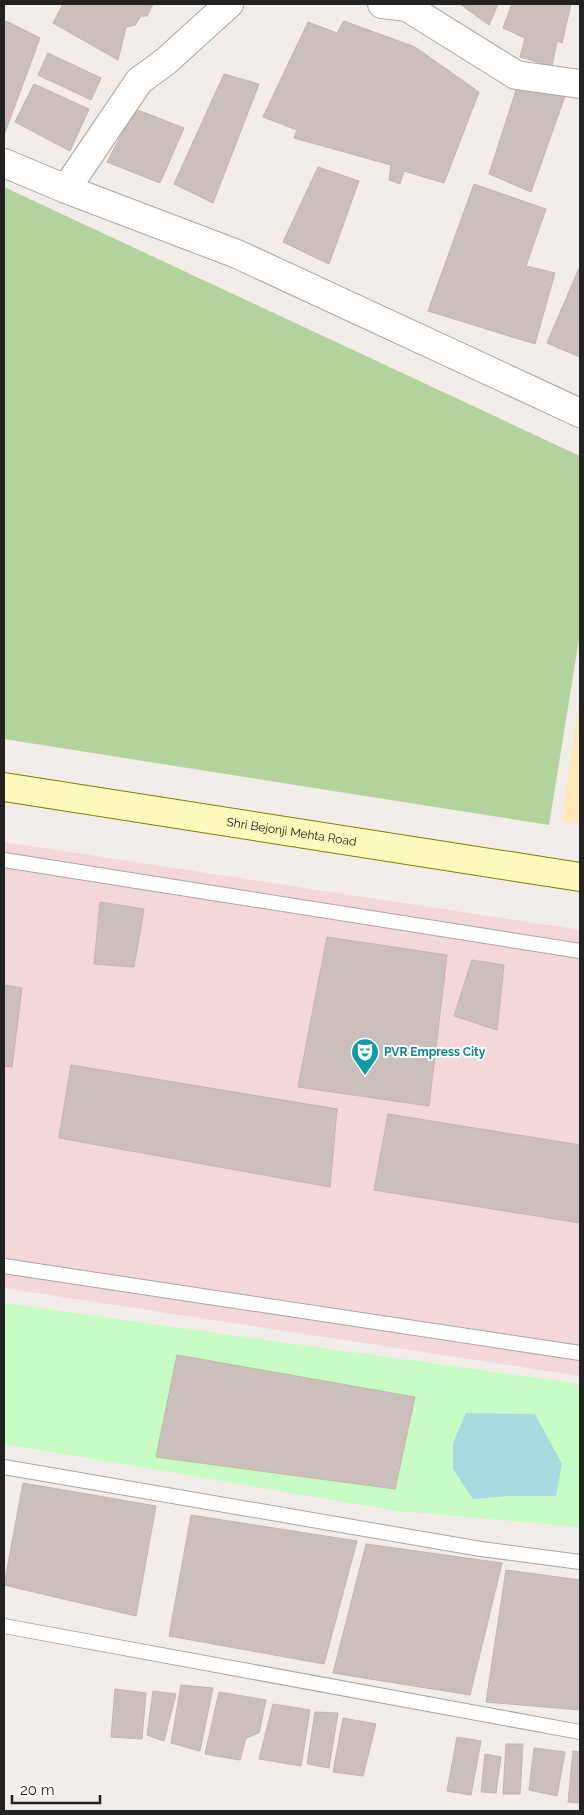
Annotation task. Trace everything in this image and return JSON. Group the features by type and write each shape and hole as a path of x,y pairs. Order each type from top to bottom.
{"main road":[{"name":"Shri Bejonji Mehta Road","path":"4,787 580,877"}],"street":[{"path":"66,189 139,81 165,62 231,4"},
{"path":"382,4 408,7 516,75 580,84"},
{"path":"4,163 66,189 237,254 580,413"}],"lane":[{"path":"4,860 580,951"},
{"path":"4,1266 580,1354"},
{"path":"4,1467 481,1549 580,1562"},
{"path":"4,1626 580,1732"}],"shaded area":[{"path":"4,842 580,930 580,1376 4,1288"}],"green space":[{"path":"4,187 580,456 580,633 549,825 4,739"},
{"path":"4,1303 580,1384 580,1527 398,1511 4,1444"}],"sand":[{"path":"580,692 580,825 562,821"}],"water":[{"path":"466,1413 535,1414 562,1464 556,1496 509,1496 473,1499 453,1469 453,1443"}],"building":[{"path":"63,4 153,4 147,16 141,16 135,25 126,27 118,60 53,23"},
{"path":"460,4 498,4 489,25"},
{"path":"512,4 571,4 562,43 557,41 552,66 520,57 525,38 503,28"},
{"path":"6,21 40,38 4,135 4,26"},
{"path":"344,21 415,47 479,92 444,183 404,171 400,184 389,180 391,165 294,138 297,130 263,117 308,22 337,33"},
{"path":"48,53 101,78 91,100 38,75"},
{"path":"224,74 259,84 213,203 174,184"},
{"path":"34,84 89,109 70,151 15,122"},
{"path":"518,84 565,96 531,192 489,174"},
{"path":"135,109 184,128 160,183 107,162"},
{"path":"318,167 359,181 329,264 283,242"},
{"path":"474,184 546,209 526,266 555,273 535,344 428,311"},
{"path":"580,266 580,357 547,343"},
{"path":"100,902 144,909 134,967 94,964"},
{"path":"327,937 447,955 429,1106 298,1087"},
{"path":"472,960 504,965 497,1030 454,1016"},
{"path":"4,985 22,988 12,1067 4,1066"},
{"path":"71,1065 337,1109 330,1187 59,1138"},
{"path":"388,1114 580,1145 580,1223 374,1190"},
{"path":"177,1355 415,1397 395,1489 156,1457"},
{"path":"23,1483 156,1506 136,1616 4,1585"},
{"path":"191,1515 357,1541 324,1664 169,1636"},
{"path":"366,1544 502,1563 470,1695 333,1673"},
{"path":"506,1570 580,1580 580,1710 486,1702"},
{"path":"181,1685 213,1688 200,1751 171,1743"},
{"path":"115,1689 146,1693 142,1739 111,1737"},
{"path":"153,1691 176,1694 164,1741 147,1735"},
{"path":"219,1692 266,1700 259,1733 246,1738 240,1760 205,1754"},
{"path":"273,1704 310,1710 301,1766 259,1759"},
{"path":"315,1712 338,1713 329,1768 307,1764"},
{"path":"343,1718 376,1724 363,1776 333,1772"},
{"path":"457,1737 481,1741 471,1795 447,1791"},
{"path":"506,1744 523,1744 520,1794 503,1794"},
{"path":"534,1748 565,1752 557,1796 529,1790"},
{"path":"573,1751 580,1752 580,1803 568,1802"},
{"path":"485,1754 501,1757 496,1793 481,1792"}],"place":[{"name":"PVR Empress City","path":"365,1076"}]}
